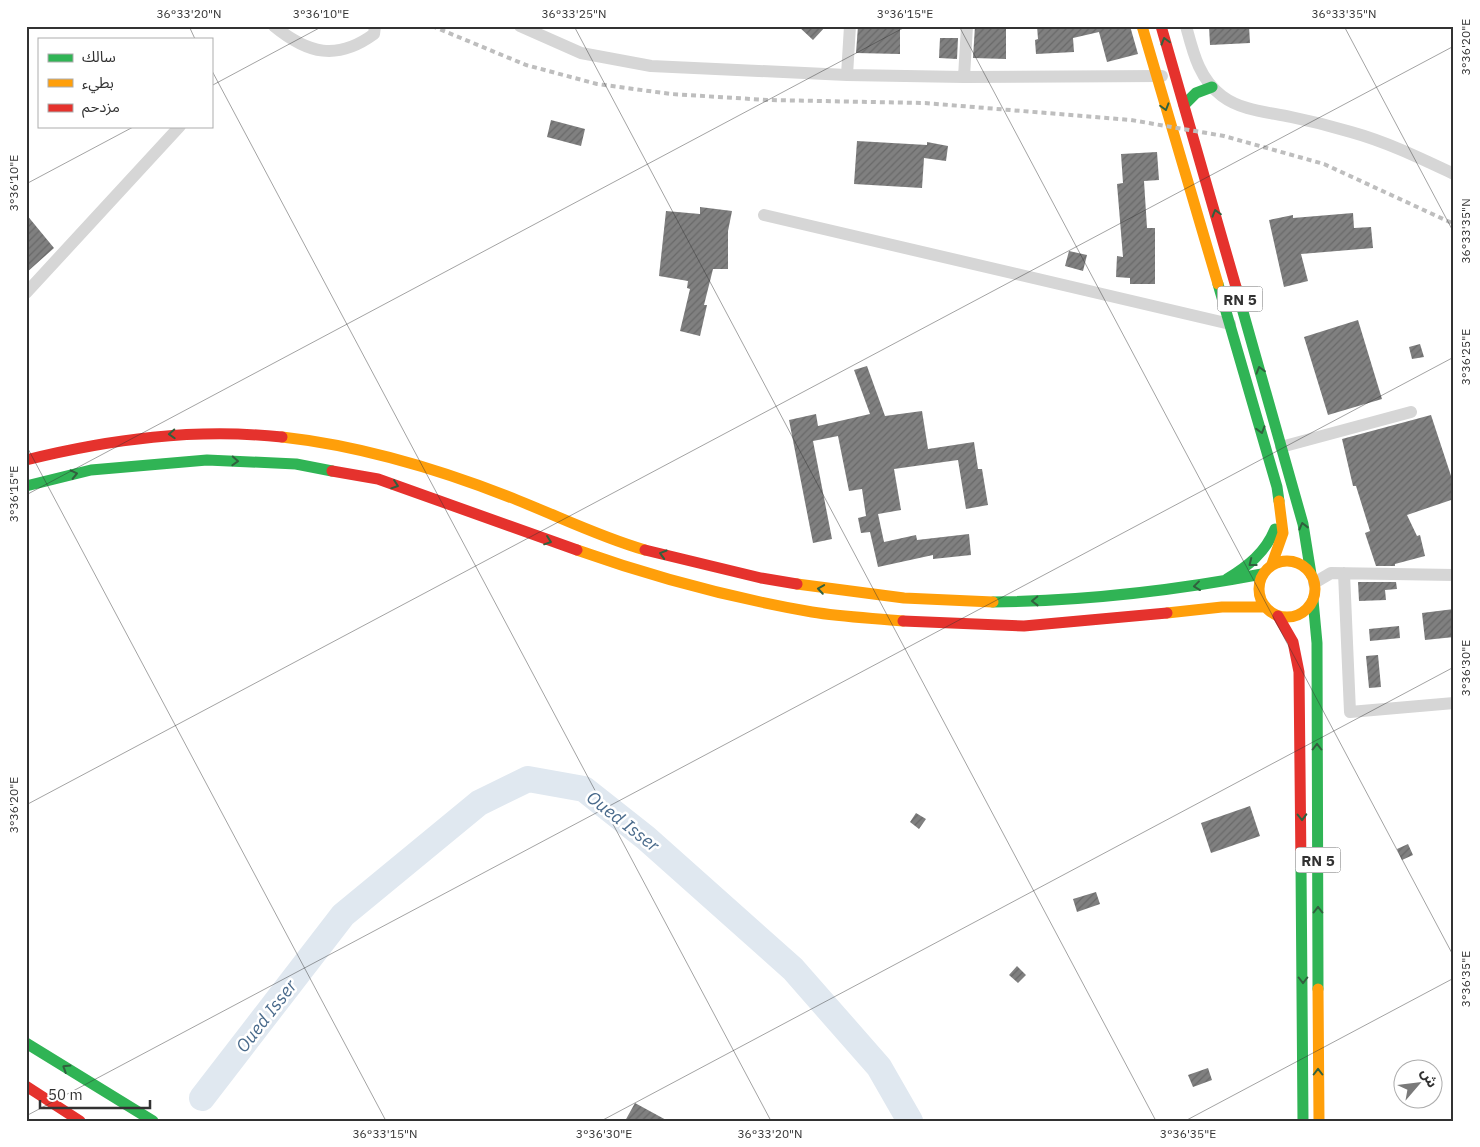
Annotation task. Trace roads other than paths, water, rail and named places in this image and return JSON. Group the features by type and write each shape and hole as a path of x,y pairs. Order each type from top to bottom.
{"main road":[{"name":"RN 5","path":"1142,26 1281,505 1283,533 1272,564"},
{"name":"RN 5","path":"1161,26 1281,446 1306,540 1313,579"},
{"path":"1184,105 1196,94 1212,87"},
{"path":"26,460 64,451 169,434 238,434 310,440 398,459 504,494 611,539 688,561 773,581 862,596 964,602 1080,601 1221,583 1262,574 1272,564 1280,561 1298,563 1313,579 1313,600 1308,607 1294,616 1278,616 1265,608 1222,607 1117,619 1024,626 931,624 813,612 701,588 621,566 378,479 296,464 197,461 91,470 26,486"},
{"path":"1221,583 1253,562 1266,548 1274,530 1281,505"},
{"path":"1262,574 1259,595 1265,608"},
{"name":"RN 5","path":"1313,600 1317,643 1319,1121"},
{"path":"1222,607 1241,611 1260,620"},
{"name":"RN 5","path":"1278,616 1293,642 1300,672 1303,1121"},
{"path":"1270,628 1289,648 1300,672"},
{"path":"26,1043 153,1121"},
{"path":"26,1086 80,1121"}],"street":[{"path":"274,26 293,42 320,52 344,50 362,43 375,30"},
{"path":"520,26 581,53 651,66 847,75 964,77 1156,77 1175,74"},
{"path":"847,75 850,26"},
{"path":"964,77 967,26"},
{"path":"1186,26 1197,64 1212,87 1222,96 1247,108 1308,120 1379,140 1454,174"},
{"path":"26,293 178,128"},
{"path":"764,215 1230,324"},
{"path":"1281,446 1411,412"},
{"path":"1313,579 1331,573 1454,575"},
{"path":"1344,573 1350,712 1454,703"}],"waterway":[{"name":"Oued Isser","path":"202,1098 343,915 479,803 528,779 584,789 646,838 793,969 879,1067 910,1121"}],"railway":[{"path":"432,26 526,65 597,84 671,94 767,100 925,103 1131,120 1224,136 1324,164 1454,224"}]}
